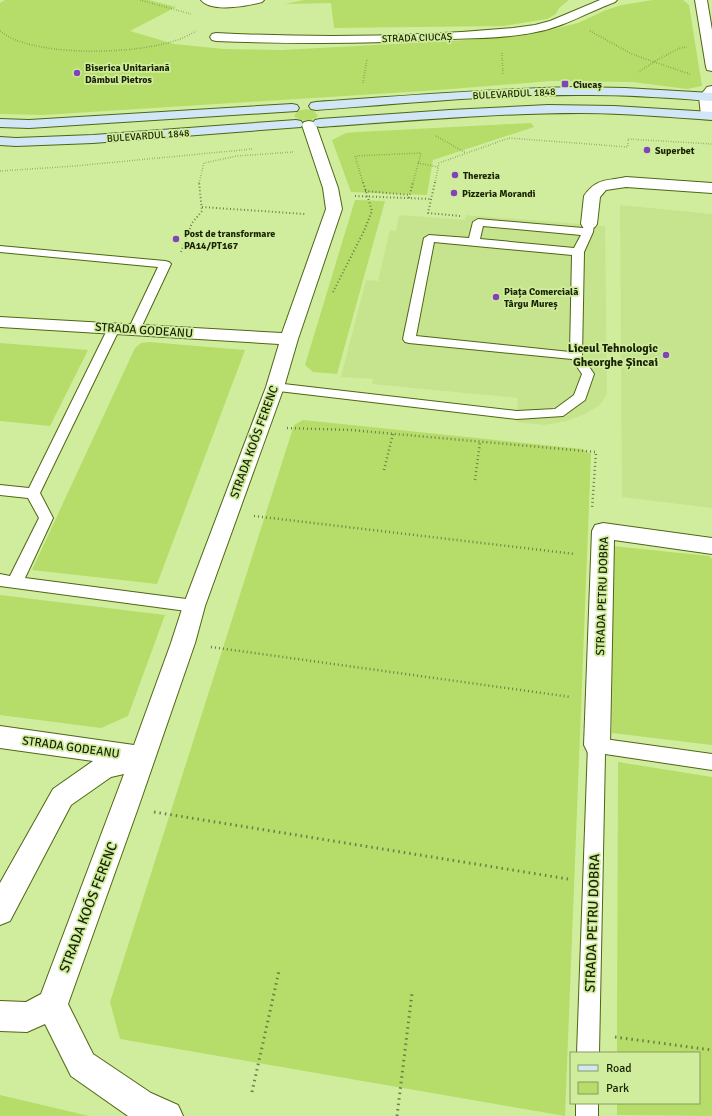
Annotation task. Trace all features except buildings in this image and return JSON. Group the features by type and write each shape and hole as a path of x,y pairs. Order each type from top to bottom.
{"street":[{"path":"207,0 215,4 232,5 258,0"},
{"name":"STRADA CIUCAȘ","path":"216,37 318,40 421,38 535,29 554,24 595,5 611,0"},
{"path":"701,0 709,19 712,67"},
{"name":"BULEVARDUL 1848","path":"0,123 29,124 504,93 574,91 710,94"},
{"path":"710,94 710,116"},
{"path":"292,108 284,115 285,118 308,124 326,120 328,116 327,112 316,106"},
{"name":"BULEVARDUL 1848","path":"0,141 16,142 93,139 515,111 581,109 632,110 710,116"},
{"name":"STRADA KOÓS FERENC","path":"52,1005 126,808 142,758 183,643 194,606 275,387 289,339 334,209 333,195 311,137 308,124"},
{"path":"589,228 592,196 601,186 626,182 712,188"},
{"name":"STRADA GODEANU","path":"0,322 289,339"},
{"name":"STRADA PETRU DOBRA","path":"597,745 603,531 712,546"},
{"name":"STRADA GODEANU","path":"0,737 142,758"},
{"path":"0,911 62,797 104,768 142,758"},
{"path":"0,1016 27,1017 52,1005 82,1065 140,1105 167,1116"}],"lane":[{"path":"275,387 517,415 558,412 580,397 588,374 576,356 578,252 589,228 478,222 474,242"},
{"path":"576,356 409,339 429,238 578,252"},
{"path":"0,249 165,264 141,330"},
{"path":"33,493 114,328"},
{"path":"0,490 33,493"},
{"path":"33,493 46,518 8,581 194,606"},
{"path":"597,745 712,762"},
{"name":"STRADA PETRU DOBRA","path":"588,1052 597,745"},
{"path":"586,1116 587,1104"}],"path":[{"path":"140,0 192,15"},
{"path":"586,29 632,54 690,74"},
{"path":"0,31 17,41 38,46 62,50 103,52 166,44 189,36 198,30"},
{"path":"636,73 680,48 692,46"},
{"path":"501,50 503,79"},
{"path":"363,84 368,58"},
{"path":"440,138 467,153"},
{"path":"478,222 478,217 428,213 439,163 509,138 628,147 628,139 712,144"},
{"path":"0,171 245,151"},
{"path":"165,264 182,252 192,223 202,211 199,181 204,163 237,156 294,152"},
{"path":"331,296 364,231 372,211 366,196 355,156 421,153 409,198"},
{"path":"418,163 438,167"},
{"path":"365,191 410,195"},
{"path":"377,197 379,192"},
{"path":"351,195 431,199"},
{"path":"202,207 305,214"},
{"path":"283,430 290,427 393,434 596,452 592,512"},
{"path":"384,470 393,434"},
{"path":"475,480 480,442"},
{"path":"253,516 602,558"},
{"path":"204,646 598,701"},
{"path":"150,812 593,883"},
{"path":"252,1092 279,972"},
{"path":"397,1116 412,993"},
{"path":"589,1033 712,1050"}],"shaded area":[{"name":"Liceul Tehnologic Gheorghe Șincai","path":"620,205 712,214 712,508 622,497"},
{"path":"399,215 465,220 466,215 605,226 607,394 600,405 585,414 567,421 544,425 516,422 518,398 372,384 373,379 341,377 366,280 378,281 390,230 396,231"}],"green space":[{"path":"5,0 149,0 176,7 130,31 174,44 224,49 282,50 485,39 550,30 578,23 606,10 622,5 653,0 683,0 689,5 702,86 687,89 633,82 551,81 439,90 43,115 0,114 0,3"},
{"path":"304,0 569,0 559,8 556,14 547,19 503,26 334,28 331,3 285,4"},
{"path":"306,109 314,111 318,116 313,119 306,120 299,119 294,116 298,111"},
{"path":"531,123 534,127 433,160 427,195 351,192 332,140 346,133"},
{"path":"355,200 385,201 337,374 313,372 305,365"},
{"path":"149,342 245,350 157,584 32,570 135,348 141,343"},
{"path":"0,343 88,350 50,426 0,421"},
{"path":"303,420 582,449 591,454 565,1116 120,1039 110,1002 294,425"},
{"path":"613,546 709,556 712,559 712,745 612,733"},
{"path":"0,595 165,615 128,716 101,728 0,715"},
{"path":"618,762 712,777 712,1116 617,1115 617,1104 700,1104 700,1052 617,1052"},
{"path":"0,1095 89,1116 0,1116"}],"place":[{"name":"Biserica Unitariană Dâmbul Pietros","path":"77,73"},
{"name":"Ciucaș","path":"565,84"},
{"name":"Superbet","path":"647,150"},
{"name":"Therezia","path":"455,175"},
{"name":"Pizzeria Morandi","path":"454,193"},
{"name":"Post de transformare PA14/PT167","path":"176,239"},
{"name":"Piața Comercială Târgu Mureș","path":"496,297"},
{"name":"Liceul Tehnologic Gheorghe Șincai","path":"666,355"}]}
